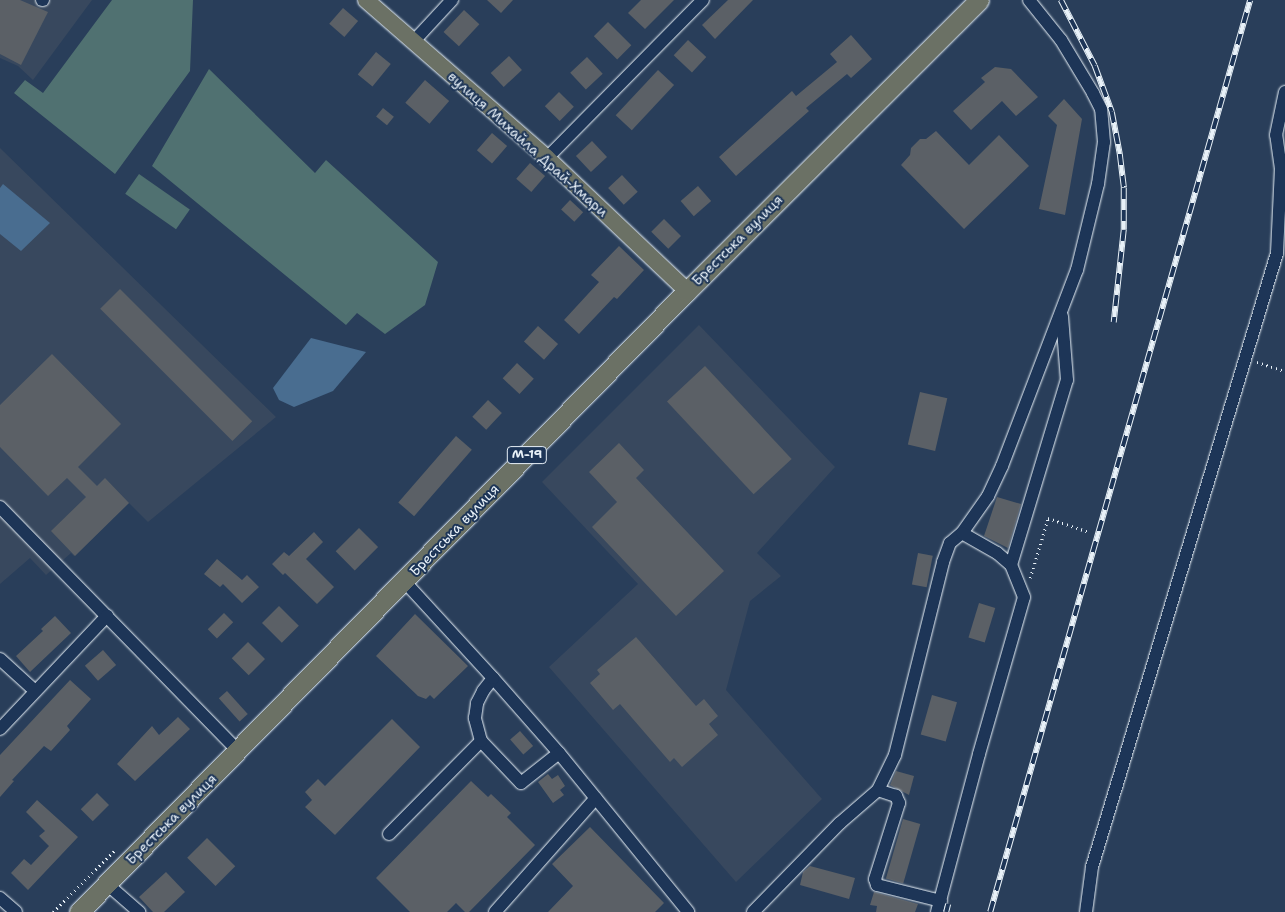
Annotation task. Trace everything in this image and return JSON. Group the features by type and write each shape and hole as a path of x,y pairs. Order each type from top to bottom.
{"highway":[{"name":"Брестська вулиця","path":"79,912 687,291 979,0"}],"main road":[{"name":"вулиця Михайла Драй-Хмари","path":"366,0 547,158 687,291"}],"street":[{"path":"414,42 452,0"},
{"path":"547,158 703,0"},
{"path":"753,912 840,822 878,790 895,755 943,562 950,543 962,533 988,496 1002,466 1077,270 1102,164 1104,126 1101,108 1079,68 1043,16 1029,0"},
{"path":"1086,912 1092,868 1277,253 1280,169 1276,135 1285,92"},
{"path":"1011,565 1067,380 1062,311"},
{"path":"0,507 238,751"},
{"path":"878,790 896,796 899,803 874,879 877,885 939,906 979,754 1024,597 1011,565 997,554 962,533"},
{"path":"404,581 559,753 688,912"},
{"path":"0,729 107,616"},
{"path":"0,659 35,692"},
{"path":"493,678 477,703 475,718 481,741 521,783 559,753"},
{"path":"389,834 481,741"},
{"path":"495,912 596,798"},
{"path":"107,884 139,912"},
{"path":"0,898 16,912"}],"path":[{"path":"1244,358 1285,371"},
{"path":"1024,597 1048,518 1088,532"}],"shaded area":[{"path":"0,0 92,0 33,80 18,66 0,58"},
{"path":"0,148 276,417 148,522 129,503 74,556 71,553 46,575 30,558 0,584"},
{"path":"3,184 50,223 21,251 0,234 0,188"},
{"path":"699,325 835,467 757,553 781,576 750,601 726,690 822,799 736,882 549,667 638,584 542,482"},
{"path":"311,338 366,352 333,391 294,407 279,400 273,388"}],"green space":[{"path":"112,0 193,0 190,71 115,174 14,93 25,80 43,93"},
{"path":"209,69 315,173 326,160 438,262 425,305 385,334 357,313 346,325 152,166"},
{"path":"139,174 190,210 176,229 125,194"}],"building":[{"path":"0,0 20,0 48,12 21,65 0,54"},
{"path":"487,0 513,0 501,13"},
{"path":"641,0 674,0 645,29 628,13"},
{"path":"728,0 753,0 715,39 702,25"},
{"path":"343,8 358,21 344,37 329,24"},
{"path":"464,10 479,24 459,46 444,32"},
{"path":"608,22 631,45 617,59 594,36"},
{"path":"851,35 872,59 851,78 847,74 806,108 809,111 736,176 719,157 792,91 796,96 837,62 830,54"},
{"path":"688,40 706,57 692,72 674,55"},
{"path":"376,52 391,64 373,86 358,75"},
{"path":"509,56 522,70 504,87 491,73"},
{"path":"587,57 603,74 586,90 570,73"},
{"path":"995,67 1011,69 1038,97 1016,116 1002,101 971,130 953,111 985,82 981,78"},
{"path":"658,70 674,85 632,130 616,115"},
{"path":"425,80 449,101 429,124 405,103"},
{"path":"559,92 574,107 560,121 545,106"},
{"path":"1064,99 1082,119 1065,215 1039,209 1057,125 1048,116"},
{"path":"383,108 394,117 387,125 376,117"},
{"path":"936,131 969,165 999,135 1029,166 964,229 901,165 910,155 911,148 920,139 926,139"},
{"path":"492,133 507,146 492,163 477,150"},
{"path":"592,141 607,157 591,172 576,156"},
{"path":"530,163 545,176 531,192 516,179"},
{"path":"622,175 638,192 624,205 608,188"},
{"path":"698,186 711,201 694,216 681,201"},
{"path":"570,200 583,212 574,222 561,210"},
{"path":"664,219 681,236 668,249 651,232"},
{"path":"619,246 644,270 617,299 614,297 579,334 564,320 599,282 591,275"},
{"path":"120,289 252,421 232,441 100,309"},
{"path":"538,326 558,344 544,360 524,342"},
{"path":"52,354 121,424 78,467 97,486 105,478 129,503 75,556 51,531 86,497 67,478 48,496 0,447 0,405"},
{"path":"517,363 534,379 519,394 503,378"},
{"path":"705,366 792,459 754,494 667,401"},
{"path":"920,392 947,398 935,451 908,445"},
{"path":"488,400 502,413 486,430 472,417"},
{"path":"456,436 472,450 414,516 398,502"},
{"path":"619,443 644,470 636,478 724,571 676,616 592,527 617,502 589,472"},
{"path":"997,497 1021,504 1008,548 984,536"},
{"path":"359,528 378,547 355,570 336,551"},
{"path":"314,532 323,542 306,559 334,587 317,604 285,573 283,575 272,564 284,552 289,556"},
{"path":"918,553 933,556 927,587 912,584"},
{"path":"217,559 242,580 247,575 259,587 242,603 223,584 220,587 204,574"},
{"path":"979,603 995,608 985,642 968,637"},
{"path":"279,606 299,626 282,643 262,623"},
{"path":"224,613 233,622 217,638 208,629"},
{"path":"415,614 468,666 434,699 430,695 426,699 418,696 376,656"},
{"path":"55,616 71,633 30,672 16,656 43,631 41,629"},
{"path":"636,637 696,706 704,699 718,716 709,724 718,735 682,767 674,758 670,762 620,704 613,710 590,683 600,674 597,670"},
{"path":"248,642 265,659 249,675 232,658"},
{"path":"103,650 116,665 98,681 85,666"},
{"path":"70,680 91,699 67,726 70,730 51,751 44,746 12,780 14,781 0,797 0,755"},
{"path":"227,691 248,714 240,721 219,698"},
{"path":"932,695 957,702 946,742 921,734"},
{"path":"178,717 190,729 135,781 117,764 152,726 159,735"},
{"path":"392,719 420,747 335,835 305,807 312,800 305,792 318,779 325,786"},
{"path":"520,731 533,746 523,755 510,740"},
{"path":"896,771 914,776 909,795 890,785"},
{"path":"548,774 552,779 558,775 565,786 560,790 564,795 553,803 538,782"},
{"path":"471,781 488,797 491,794 511,813 507,817 535,845 469,912 465,912 456,903 447,912 410,912 376,878"},
{"path":"97,793 109,805 93,821 81,809"},
{"path":"37,800 78,837 28,890 11,873 24,859 31,865 49,846 39,836 45,831 26,812"},
{"path":"903,819 920,824 903,884 886,879"},
{"path":"590,827 664,903 655,912 548,912 573,886 552,864"},
{"path":"207,838 235,866 215,886 187,858"},
{"path":"810,866 855,878 849,899 800,885 803,872"},
{"path":"166,872 185,892 164,912 153,912 139,897"},
{"path":"874,892 918,904 915,912 876,912 877,906 870,905"}],"railway":[{"path":"1061,0 1095,66 1112,112 1120,154 1124,188 1124,230 1114,322"},
{"path":"990,912 1250,0"},
{"path":"946,912 948,904"}]}
